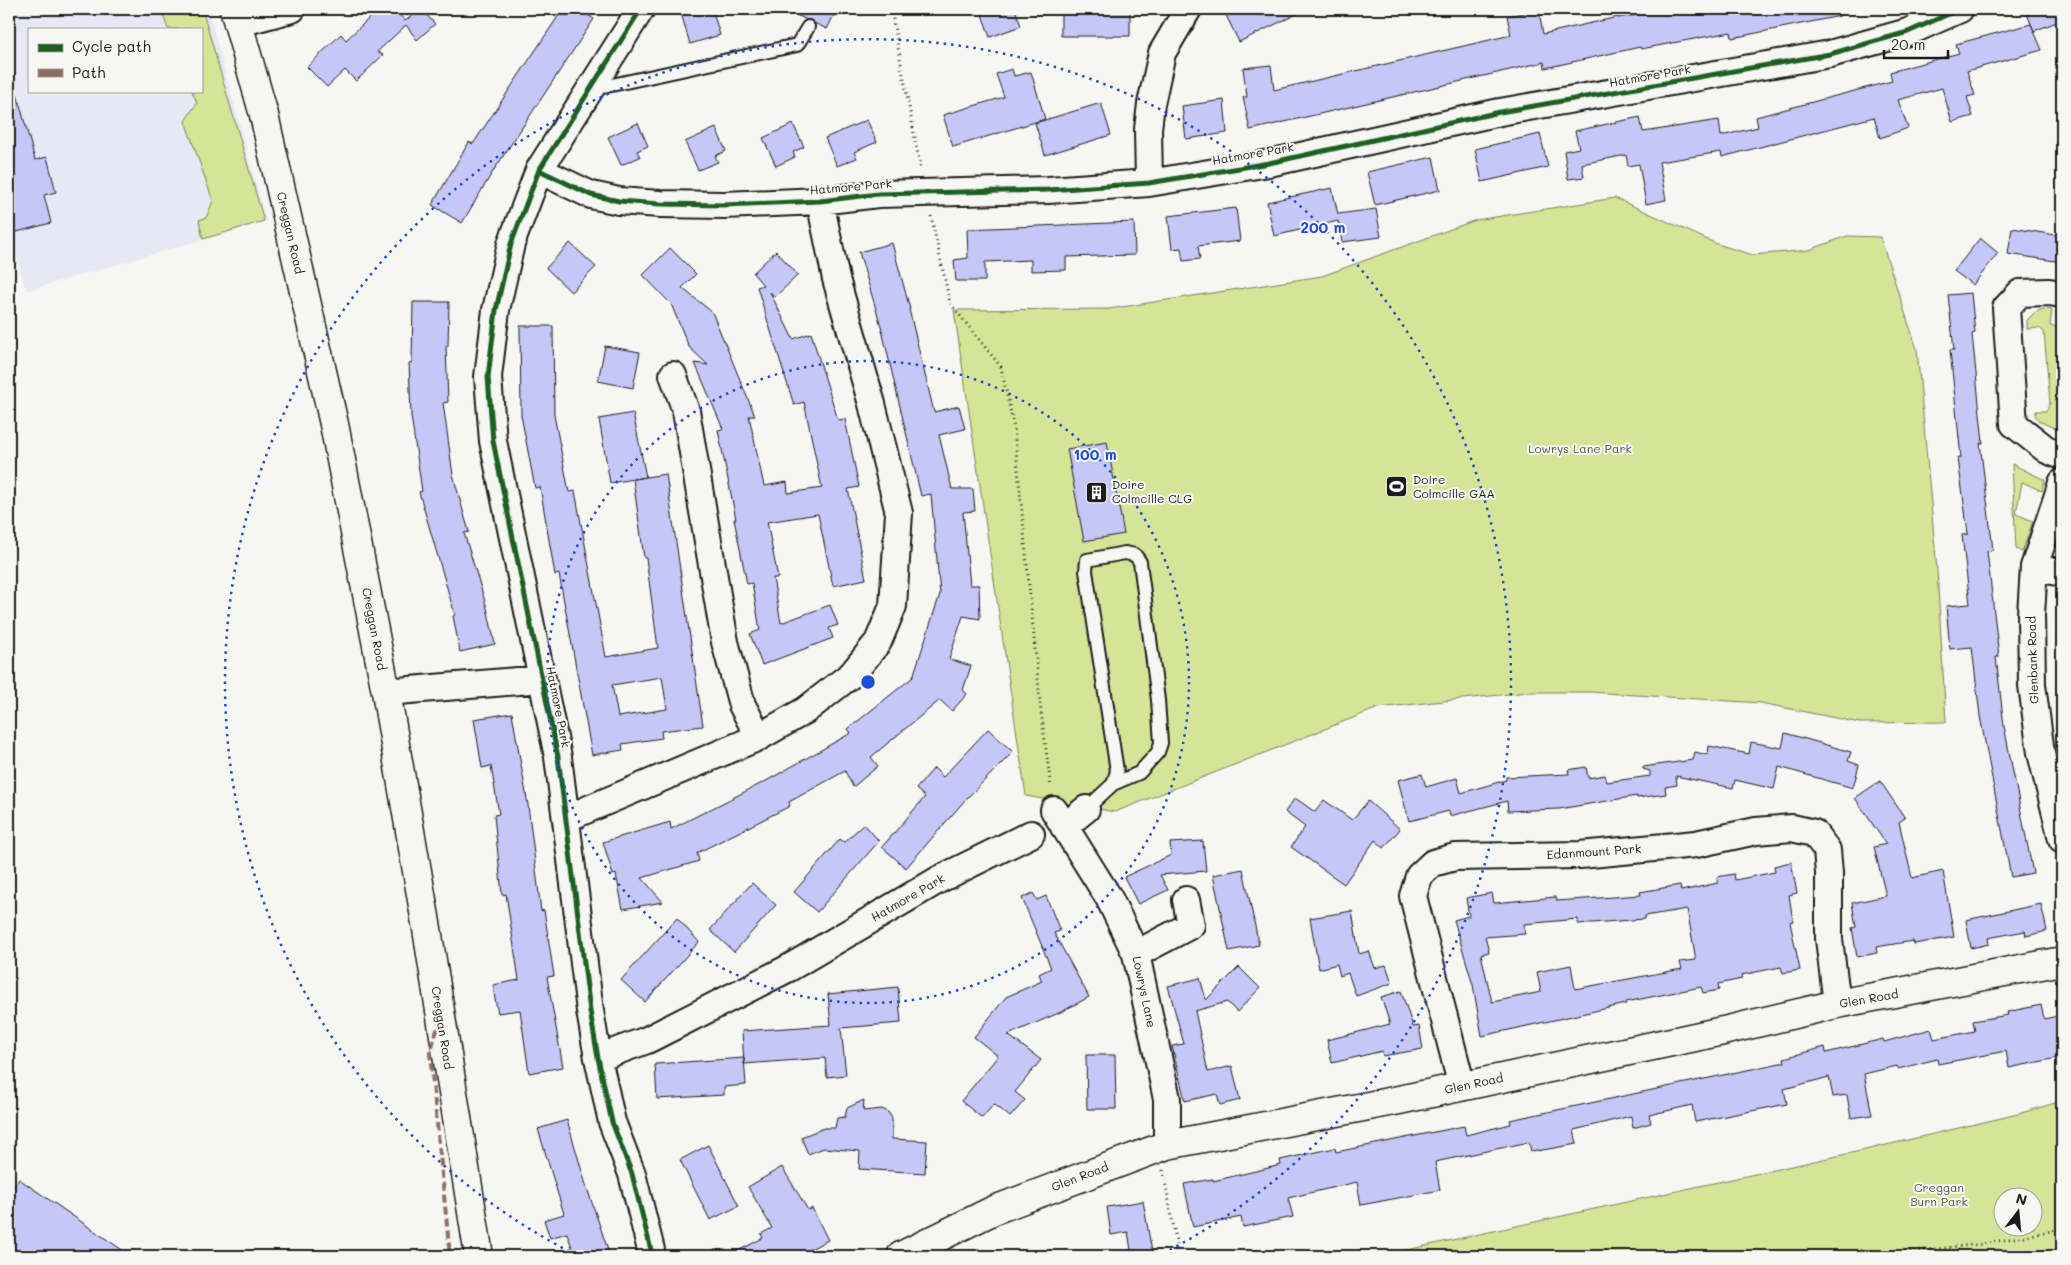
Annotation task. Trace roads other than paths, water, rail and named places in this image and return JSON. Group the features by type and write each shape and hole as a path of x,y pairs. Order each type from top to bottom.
{"main road":[{"name":"Creggan Road","path":"236,16 264,115 334,424 386,692 427,929 479,1256"},
{"name":"Glen Road","path":"901,1256 994,1210 1163,1146 1223,1136 1462,1087 1837,1004 2062,961"}],"street":[{"path":"236,16 292,9"},
{"name":"Hatmore Park","path":"641,9 539,170 511,244 496,310 488,377 493,441 542,679 567,818 590,1011 598,1058 612,1122 632,1174 651,1250"},
{"path":"1149,182 1148,129 1151,104 1162,53 1188,9"},
{"name":"Hatmore Park","path":"539,170 591,195 619,201 724,205 820,201 924,192 1048,190 1149,182 1269,163 1500,112 1830,54 1908,32 1960,9"},
{"name":"Hatmore Park","path":"567,818 758,737 806,710 852,674 878,642 893,606 899,513 872,404 836,279 820,201"},
{"path":"2062,294 2049,292 2020,293 2006,308 2014,424 2047,450 2062,456"},
{"path":"674,375 686,411 725,642 742,704 758,737"},
{"name":"Glenbank Road","path":"2062,483 2034,567 2031,614 2032,685 2051,750 2062,839"},
{"path":"2034,567 2062,573"},
{"name":"Hatmore Park","path":"386,692 542,679"},
{"name":"Lowrys Lane","path":"1086,810 1059,819 1109,898 1136,954 1167,1099 1163,1146"},
{"name":"Edanmount Park","path":"1462,1087 1437,986 1421,934 1413,896 1419,876 1434,863 1455,857 1580,854 1696,844 1756,831 1792,828 1814,833 1826,850 1829,873 1829,939 1837,1004"},
{"name":"Hatmore Park","path":"598,1058 647,1040 789,968 940,879 1031,834"},
{"path":"1136,954 1191,922"}],"lane":[{"path":"590,90 797,45 808,27"},
{"path":"1086,810 1114,784 1139,773 1158,752 1161,743 1158,700 1140,562 1135,555 1125,553 1087,560 1086,572 1117,771 1114,784"}],"place":[{"name":"Doire Colmcille GAA","path":"1397,487"},
{"name":"Doire Colmcille CLG","path":"1096,492"}],"park label":[{"name":"Lowrys Lane Park","path":"1580,449"},
{"name":"Creggan Burn Park","path":"1939,1195"}]}
